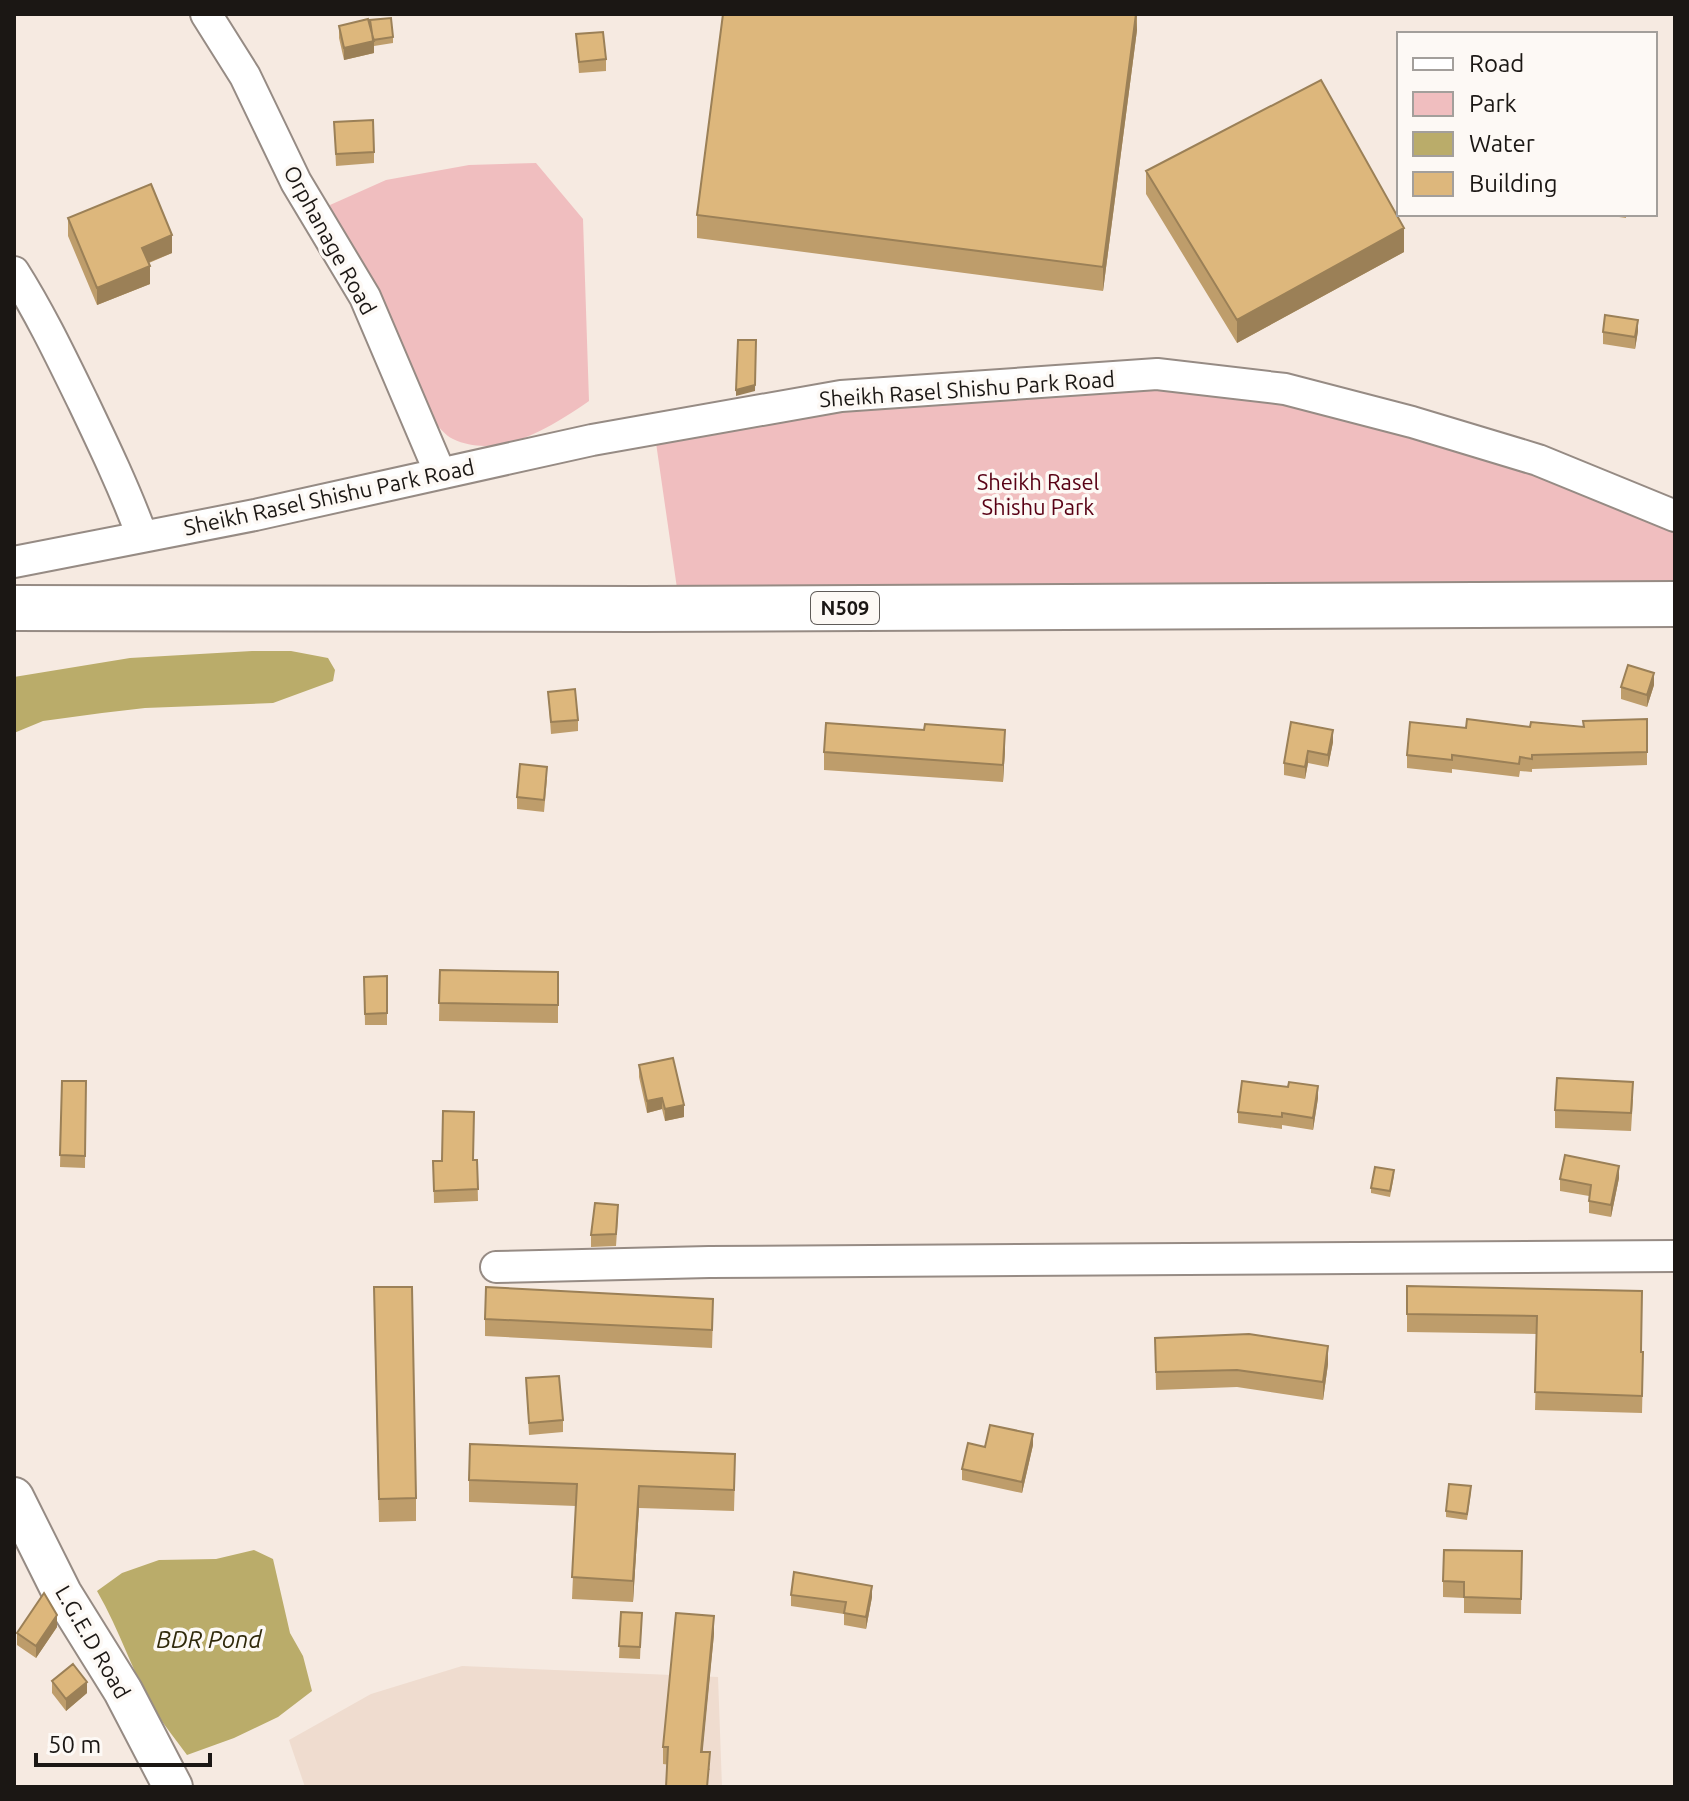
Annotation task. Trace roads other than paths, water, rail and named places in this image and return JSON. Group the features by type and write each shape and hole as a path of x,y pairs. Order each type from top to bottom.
{"highway":[{"name":"N509","path":"14,608 654,609 1675,604"}],"main road":[{"name":"L.G.E.D Road","path":"14,1497 62,1593 117,1681 173,1787"}],"street":[{"name":"Orphanage Road","path":"206,14 245,76 296,182 365,297 440,473"},
{"path":"14,272 37,308 68,371 123,485 142,536"},
{"name":"Sheikh Rasel Shishu Park Road","path":"14,562 255,515 592,440 841,396 1157,374 1285,389 1412,422 1538,460 1675,516"},
{"path":"496,1267 709,1262 1675,1256"}],"water":[{"path":"291,651 328,658 335,670 333,681 273,703 145,708 43,721 14,733 14,677 130,658"},
{"name":"BDR Pond","path":"254,1550 273,1559 290,1633 303,1656 312,1691 278,1717 234,1738 187,1755 148,1699 97,1591 122,1573 159,1560 216,1559"}],"park label":[{"name":"Sheikh Rasel Shishu Park","path":"1038,494"}]}
